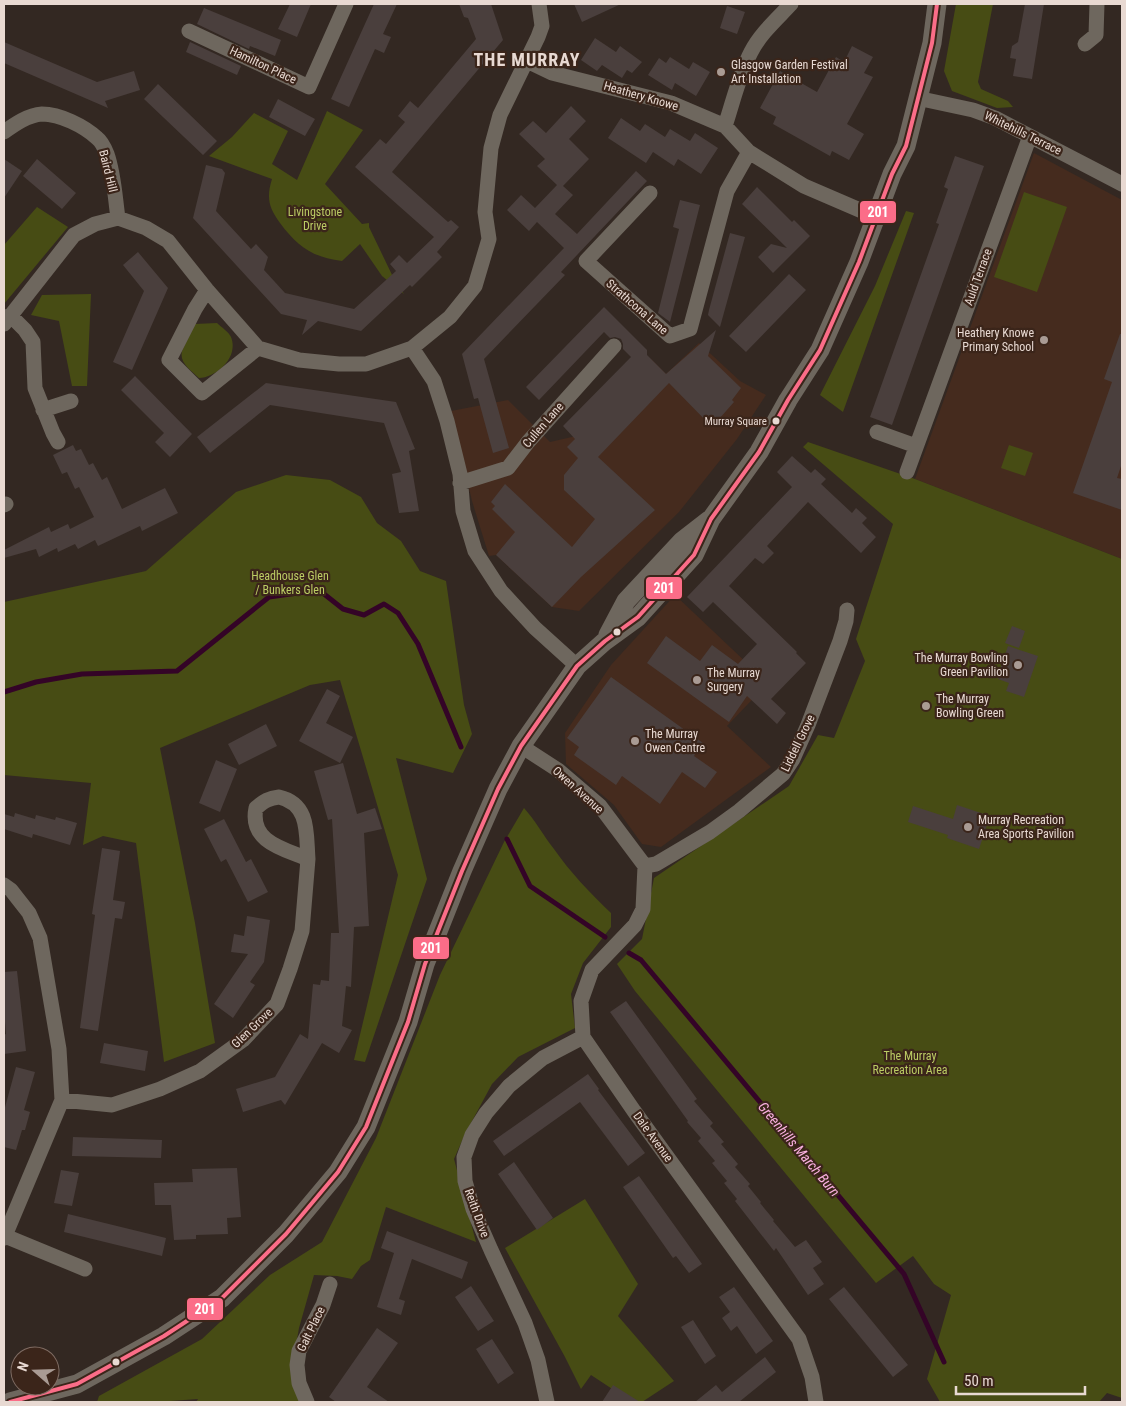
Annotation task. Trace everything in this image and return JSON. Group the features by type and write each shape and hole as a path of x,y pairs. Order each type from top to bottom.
{"street":[{"name":"Hamilton Place","path":"189,31 309,87 346,4"},
{"path":"58,442 35,388 33,342 25,330 7,319 74,235 95,224 118,218 146,228 168,241 207,290 258,348 299,360 338,364 366,364 412,348 450,317 475,286 490,239 485,212 491,148 500,115 542,26 539,4"},
{"path":"726,126 742,73 751,51 764,33 791,4"},
{"path":"10,1402 77,1384 164,1336 222,1298 286,1234 338,1172 366,1127 408,1022 425,964 496,793 521,746 577,666 605,641 626,601 682,541 711,519 760,452 788,400 820,350 859,262 892,174 906,146 932,43 937,4"},
{"path":"1085,44 1096,35 1097,4"},
{"name":"Heathery Knowe","path":"527,61 552,73 670,102 726,126 749,152 804,186 876,217"},
{"name":"Whitehills Terrace","path":"917,98 973,110 1030,136 1122,184"},
{"name":"Baird Hill","path":"4,132 25,118 42,114 63,118 99,139 107,155 118,218"},
{"name":"Auld Terrace","path":"907,472 1030,136"},
{"name":"Strathcona Lane","path":"650,193 586,261 670,336 690,329 727,191 749,152"},
{"path":"207,290 195,309 170,360 202,393 258,348"},
{"name":"Cullen Lane","path":"460,482 508,468 528,442 614,346"},
{"path":"412,348 434,381 447,420 460,482 463,511 475,551 516,616 535,628 577,666"},
{"path":"43,410 71,401"},
{"path":"877,432 916,446"},
{"name":"Liddell Grove","path":"646,866 656,864 710,832 739,811 783,774 793,759 808,725 840,641 847,610"},
{"name":"Owen Avenue","path":"521,746 558,770 600,806 646,866"},
{"name":"Glen Grove","path":"62,1100 112,1105 160,1089 200,1071 243,1040 276,1004 290,969 302,931 308,860"},
{"path":"583,1037 581,1001 592,970 635,925 643,909 646,866"},
{"path":"4,884 28,912 40,938 59,1049 62,1100 4,1237 85,1269"},
{"name":"Reith Drive","path":"547,1402 538,1360 525,1323 473,1208 465,1181 464,1157 472,1135 486,1113 509,1086 543,1058 583,1037"},
{"name":"Dale Avenue","path":"583,1037 799,1339 812,1377 816,1402"},
{"name":"Galt Place","path":"307,1402 299,1383 299,1351 323,1305 330,1284"}],"shaded area":[{"name":"Heathery Knowe Primary School","path":"1034,153 1122,200 1122,559 915,479"},
{"path":"699,343 740,381 766,395 737,439 679,512 579,611 552,607 496,555 489,556 472,501 451,411 508,400 550,442 576,436 651,359 666,374"},
{"path":"675,595 768,683 727,726 771,767 661,847 642,844 614,805 566,764 565,733 611,665"}],"green space":[{"path":"956,4 993,4 978,82 981,89 1008,101 1013,107 997,108 952,91 944,71"},
{"name":"Livingstone Drive","path":"327,111 363,130 325,184 362,224 369,223 369,227 394,279 404,294 382,276 360,244 342,261 322,257 306,250 293,238 273,212 269,197 272,179 209,156 232,137 254,113 288,131 272,164 297,180"},
{"path":"1024,192 1067,207 1037,292 994,277"},
{"path":"37,207 68,227 4,304 4,245"},
{"path":"906,211 914,213 843,412 820,395 875,286"},
{"path":"91,294 87,386 72,386 59,321 31,315 42,295"},
{"path":"217,323 231,337 233,344 232,352 225,365 219,370 206,377 199,378 184,363 182,351 195,324"},
{"name":"The Murray Recreation Area","path":"808,442 915,479 1122,559 1122,1398 1107,1393 1099,1402 940,1402 927,1379 951,1295 934,1284 913,1256 876,1283 635,991 617,964 642,939 654,878 789,786 818,735 834,738 865,661 856,639 893,524 803,447"},
{"path":"1009,445 1033,453 1025,476 1001,468"},
{"name":"Headhouse Glen / Bunkers Glen","path":"286,475 330,480 361,497 377,523 401,541 420,571 446,581 464,705 472,734 453,773 396,758 427,879 365,1062 354,1060 398,875 340,680 310,685 160,748 195,923 215,1043 164,1062 136,843 103,836 83,845 91,783 4,775 4,602 146,571 236,492"},
{"path":"524,808 567,866 611,913 611,927 583,963 571,994 575,1028 518,1057 492,1084 454,1159 476,1242 386,1207 370,1260 361,1266 352,1279 314,1275 299,1328 291,1373 300,1402 196,1402 198,1399 157,1402 97,1402 99,1396 202,1339 270,1275 322,1242 376,1138 440,975 504,842"},
{"path":"585,1199 638,1284 618,1316 674,1381 642,1402 632,1402 591,1375 581,1389 505,1248"}],"building":[{"path":"290,4 311,4 297,37 278,29"},
{"path":"374,4 397,4 383,34 391,37 384,53 375,49 349,107 331,99"},
{"path":"459,4 491,4 503,40 392,172 448,222 451,220 459,227 437,252 442,257 412,287 410,285 361,331 318,321 302,335 307,320 281,314 193,218 206,165 222,169 225,173 216,211 251,249 256,244 268,257 264,270 285,293 354,309 396,271 390,264 399,255 407,263 434,237 355,167 380,139 386,144 405,122 398,116 410,101 418,108 476,39 468,18 464,17"},
{"path":"574,4 621,4 582,22"},
{"path":"1025,4 1044,4 1032,79 1013,76 1016,59 1010,58 1012,46 1018,42"},
{"path":"727,6 745,12 737,34 720,28"},
{"path":"204,8 281,40 275,56 250,46 249,49 197,24"},
{"path":"595,38 616,52 620,46 642,62 632,73 627,70 622,78 602,65 597,71 581,60"},
{"path":"4,42 97,82 134,71 140,90 105,101 108,108 4,63"},
{"path":"190,42 241,66 237,75 186,52"},
{"path":"852,46 873,57 864,73 873,77 847,124 864,134 849,160 832,151 830,156 773,124 776,117 760,108 780,71 817,92 836,57 844,62"},
{"path":"670,57 689,69 693,62 710,72 696,96 675,83 672,90 648,75 659,58 666,63"},
{"path":"158,84 217,141 203,155 144,99"},
{"path":"278,99 315,119 305,136 269,117"},
{"path":"571,106 586,121 569,139 589,159 563,186 573,195 555,214 577,234 636,171 647,181 561,272 565,275 484,359 509,448 493,453 478,398 474,399 462,354 564,248 537,222 529,231 507,210 521,195 535,208 557,185 537,166 545,159 519,134 533,121 546,133"},
{"path":"621,118 640,131 645,124 665,137 670,129 690,141 695,133 718,148 701,174 678,159 674,166 653,152 646,163 608,138"},
{"path":"955,156 984,166 892,425 870,417 939,224 936,223 948,189 944,187"},
{"path":"4,159 22,171 4,198"},
{"path":"37,159 76,193 62,209 23,176"},
{"path":"757,187 792,222 794,220 810,236 773,273 758,257 771,244 787,248 742,204"},
{"path":"680,200 700,205 670,322 658,313 679,229 673,227"},
{"path":"730,233 745,237 720,327 708,315"},
{"path":"138,252 168,288 132,370 113,362 144,291 123,265"},
{"path":"789,274 806,290 746,352 729,336"},
{"path":"604,307 647,350 647,355 666,374 716,330 708,356 741,388 732,400 734,402 712,427 669,383 598,457 655,510 581,577 552,607 496,555 515,532 492,509 495,506 491,502 505,484 572,547 595,519 564,490 564,475 578,458 567,447 575,439 563,426 631,357 623,349 621,339 610,338 604,332 539,400 526,387"},
{"path":"1120,334 1122,334 1122,463 1117,478 1122,479 1122,510 1073,493 1112,382 1104,379"},
{"path":"135,376 192,434 170,457 155,442 164,433 121,390"},
{"path":"266,383 396,402 415,449 409,451 419,511 399,513 392,474 401,472 384,423 270,405 210,453 197,437"},
{"path":"73,445 76,451 81,449 89,465 93,463 102,480 107,477 122,509 165,488 178,513 142,531 140,526 98,546 95,540 78,549 75,544 58,552 57,548 39,557 36,549 4,558 4,550 49,527 51,532 68,524 70,529 94,517 79,487 75,489 67,472 62,474 53,455"},
{"path":"792,456 811,473 815,469 826,479 821,484 852,513 856,508 867,518 862,523 876,537 861,553 808,502 767,546 774,553 763,564 755,558 729,586 806,663 771,699 786,713 777,724 747,696 729,722 647,663 666,636 700,661 712,645 738,664 757,644 713,602 703,612 687,597 792,487 777,472"},
{"path":"1012,626 1025,631 1019,648 1005,643"},
{"name":"The Murray Bowling Green Pavilion","path":"1008,646 1038,656 1024,697 1006,691 1009,683 998,679"},
{"name":"The Murray Owen Centre","path":"611,677 703,743 694,756 717,772 705,788 682,772 660,804 622,776 616,785 574,755 579,747 567,738"},
{"path":"327,689 340,696 326,723 353,737 340,763 299,741"},
{"path":"266,724 277,746 239,765 228,744"},
{"path":"216,760 237,769 220,812 199,803"},
{"path":"343,763 357,814 375,808 382,829 364,833 369,926 354,927 351,987 346,986 342,1026 352,1030 339,1053 322,1043 285,1105 281,1100 243,1112 236,1089 275,1077 300,1034 308,1039 313,984 320,985 321,980 329,981 331,933 339,933 332,819 328,820 314,771"},
{"name":"Murray Recreation Area Sports Pavilion","path":"957,805 990,816 979,849 947,838 948,835 908,822 913,806 953,819"},
{"path":"15,813 35,819 36,815 55,820 56,817 77,823 70,845 33,834 32,838 4,829 4,814 14,817"},
{"path":"224,819 246,862 251,859 268,892 248,902 226,859 221,862 204,829"},
{"path":"102,848 120,851 113,900 125,902 122,919 115,918 98,1031 80,1028 95,915 92,914"},
{"path":"247,916 270,920 264,962 250,982 255,985 233,1018 214,1004 248,954 231,952 234,934 244,936"},
{"path":"17,971 26,1051 4,1054 4,1035 6,1034 4,972"},
{"path":"626,1001 697,1099 694,1101 713,1123 710,1126 724,1142 721,1144 738,1164 735,1167 750,1184 748,1186 773,1221 795,1247 806,1240 822,1262 813,1268 824,1284 808,1295 776,1248 774,1251 735,1201 737,1199 724,1183 727,1181 712,1163 715,1161 698,1141 701,1138 687,1122 610,1012"},
{"path":"104,1043 148,1051 145,1071 100,1063"},
{"path":"16,1067 35,1072 24,1110 30,1112 25,1130 22,1130 16,1150 4,1147 4,1111"},
{"path":"588,1074 645,1153 628,1166 580,1102 504,1156 493,1141"},
{"path":"73,1137 162,1140 161,1158 72,1156"},
{"path":"514,1162 553,1218 537,1230 498,1174"},
{"path":"237,1168 241,1217 227,1218 228,1234 196,1235 196,1239 174,1240 171,1205 155,1205 154,1183 193,1182 192,1169"},
{"path":"61,1170 79,1173 72,1206 54,1203"},
{"path":"639,1176 702,1264 689,1273 676,1256 673,1258 623,1187"},
{"path":"68,1214 166,1238 162,1256 64,1232"},
{"path":"387,1231 468,1262 462,1279 412,1259 399,1299 405,1301 401,1315 377,1307 394,1253 381,1248"},
{"path":"471,1286 494,1321 478,1331 455,1297"},
{"path":"734,1287 773,1341 756,1354 737,1326 731,1331 722,1318 730,1312 719,1297"},
{"path":"844,1287 908,1365 893,1377 829,1299"},
{"path":"693,1320 716,1356 705,1364 681,1327"},
{"path":"377,1328 398,1343 367,1387 389,1402 336,1402 329,1397"},
{"path":"492,1339 514,1373 498,1384 476,1349"},
{"path":"765,1357 776,1372 739,1402 695,1402 716,1385 722,1392"},
{"path":"613,1385 640,1402 602,1402"}],"waterway":[{"name":"Greenhills March Burn","path":"4,692 36,682 82,674 177,671 269,597 319,590 343,609 364,615 384,604 398,613 418,644 461,747"},
{"name":"Greenhills March Burn","path":"507,839 530,886 605,937"},
{"name":"Greenhills March Burn","path":"629,953 641,960 904,1274 944,1362"}],"transit line":[{"name":"201","path":"10,1402 77,1384 164,1336 222,1298 286,1234 338,1172 366,1127 408,1022 425,964 462,871 498,789 521,746 577,666 605,641 638,617 694,555 711,519 759,452 788,400 820,350 859,262 892,174 906,146 932,43 937,4"}],"place":[{"name":"Glasgow Garden Festival Art Installation","path":"721,72"},
{"name":"Heathery Knowe Primary School","path":"1044,340"},
{"name":"Murray Square","path":"776,421"},
{"name":"The Murray Bowling Green Pavilion","path":"1018,665"},
{"name":"The Murray Surgery","path":"697,680"},
{"name":"The Murray Bowling Green","path":"926,706"},
{"name":"The Murray Owen Centre","path":"635,741"},
{"name":"Murray Recreation Area Sports Pavilion","path":"968,827"}],"district":[{"name":"THE MURRAY","path":"527,59"}]}
